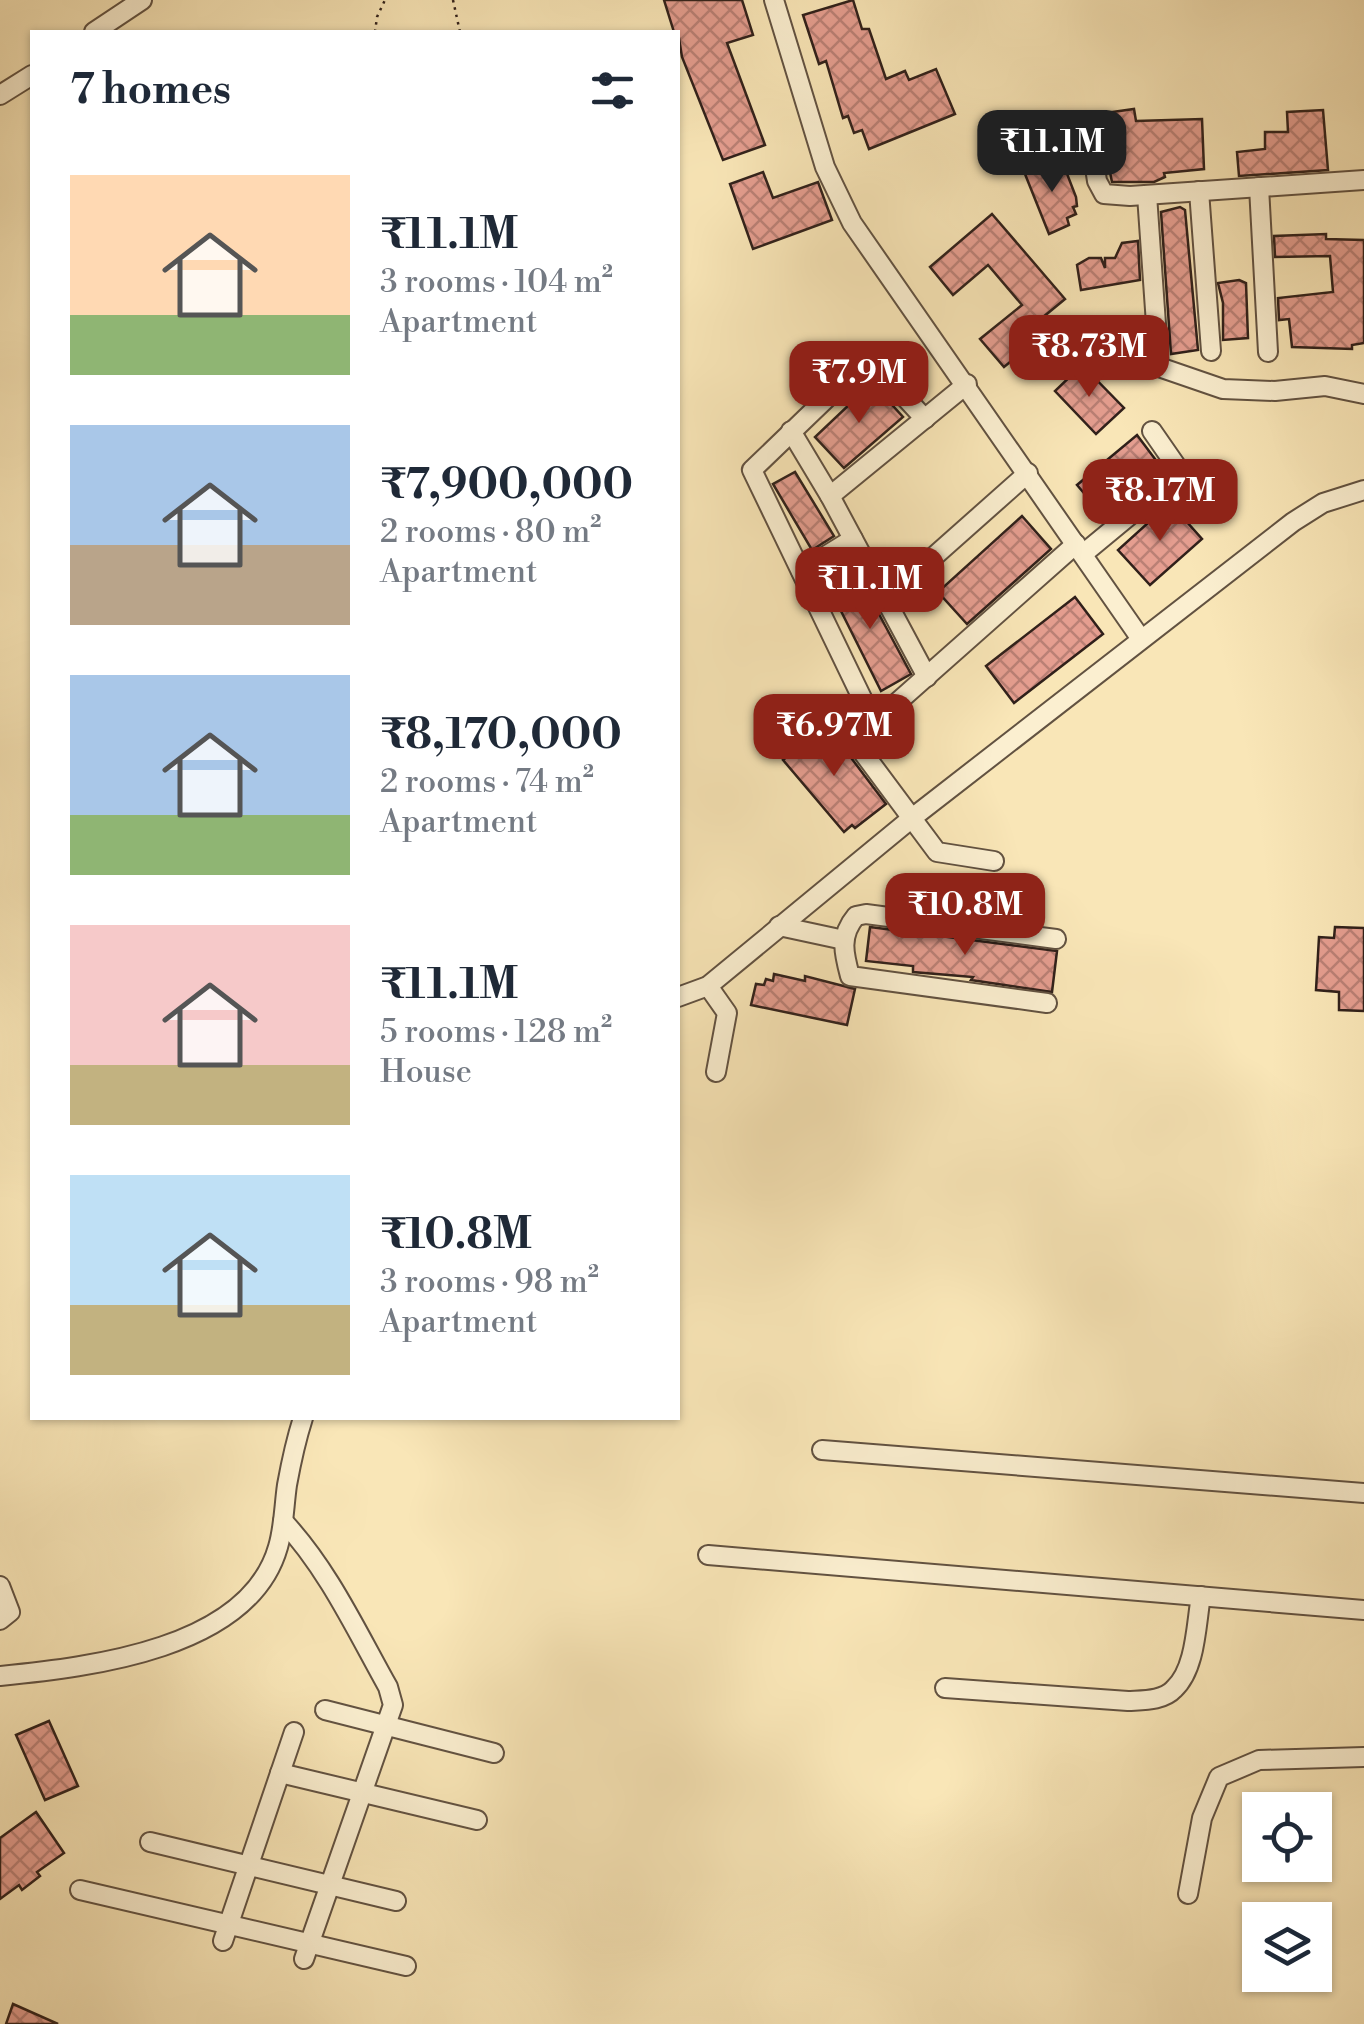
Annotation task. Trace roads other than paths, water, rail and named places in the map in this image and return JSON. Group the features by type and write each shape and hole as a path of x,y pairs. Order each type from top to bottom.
{"street":[{"path":"97,30 142,0"},
{"path":"774,0 824,166 852,222 1141,639"},
{"path":"0,95 30,76"},
{"path":"1088,121 1099,188 1104,194 1147,195 1364,180"},
{"path":"1259,187 1268,352"},
{"path":"1199,191 1210,351"},
{"path":"1147,195 1159,366 1223,389 1274,391 1325,386 1364,394"},
{"path":"925,419 879,369 859,367 752,470 874,723 1080,549 1181,473"},
{"path":"830,496 967,384"},
{"path":"791,431 927,677"},
{"path":"1152,431 1204,506"},
{"path":"885,600 1028,473"},
{"path":"680,997 708,986 912,818 1293,522 1323,503 1364,490"},
{"path":"801,571 853,539"},
{"path":"774,744 829,707 936,852 994,861"},
{"path":"1047,1003 850,976 843,957 844,940 856,916 866,914 1056,939"},
{"path":"780,926 844,940"},
{"path":"708,986 727,1013 716,1072"},
{"path":"0,1676 128,1654 210,1628 239,1610 256,1591 278,1548 299,1421"},
{"path":"822,1450 1364,1492"},
{"path":"283,1521 314,1557 388,1687 393,1705 307,1951"},
{"path":"708,1556 1364,1610"},
{"path":"0,1586 10,1612 0,1620"},
{"path":"945,1688 1128,1700 1153,1699 1173,1692 1185,1674 1201,1596"},
{"path":"325,1710 494,1753"},
{"path":"225,1934 294,1732"},
{"path":"1188,1894 1202,1818 1219,1777 1259,1760 1364,1758"},
{"path":"280,1773 477,1820"},
{"path":"150,1842 396,1901"},
{"path":"80,1890 225,1934 406,1966"}]}
